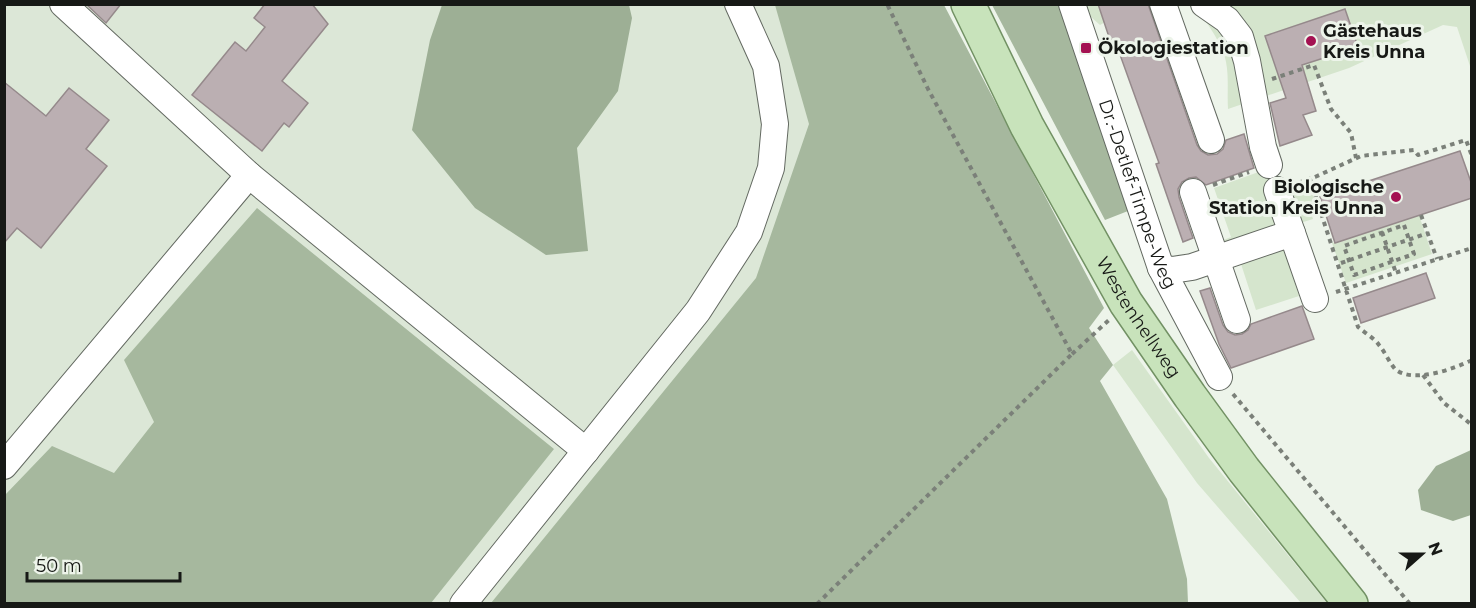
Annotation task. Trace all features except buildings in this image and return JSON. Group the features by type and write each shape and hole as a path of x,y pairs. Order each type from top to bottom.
{"main road":[{"name":"Westenhellweg","path":"968,4 1027,126 1126,303 1244,470 1351,603"}],"lane":[{"path":"63,4 249,175 586,451"},
{"path":"463,603 698,311 749,232 771,168 775,124 766,66 738,4"},
{"name":"Dr.-Detlef-Timpe-Weg","path":"1072,4 1161,268 1219,376"},
{"path":"1163,4 1211,140"},
{"path":"1204,4 1227,20 1240,38 1247,61 1263,147 1269,165"},
{"path":"4,466 249,175"},
{"path":"1277,190 1315,298"},
{"path":"1193,192 1237,320"},
{"path":"1161,268 1172,270 1192,267 1292,233"}],"path":[{"path":"887,4 928,89 1072,354"},
{"path":"1250,86 1314,65 1330,110 1351,133 1356,158"},
{"path":"1277,190 1310,179 1361,156 1414,150 1418,155 1466,140 1472,156"},
{"path":"1193,192 1269,165"},
{"path":"1310,179 1358,327 1376,340 1395,368 1406,376 1456,368 1472,360"},
{"path":"1421,215 1437,260"},
{"path":"1404,225 1414,254 1354,275 1344,246 1382,232 1404,225"},
{"path":"1382,232 1396,273"},
{"path":"1341,263 1428,233"},
{"path":"1315,298 1472,249"},
{"path":"817,603 1126,303"},
{"path":"1423,374 1444,403 1472,425"},
{"path":"1219,376 1246,413 1410,603"}],"shaded area":[{"path":"4,5 860,5 808,603 5,603"},
{"path":"442,5 629,5 632,18 618,91 577,148 588,251 546,255 475,208 412,130 430,40"},
{"path":"775,5 944,5 1104,308 1089,328 1113,365 1100,381 1167,499 1187,579 1188,603 491,603 756,278 809,124"},
{"path":"992,5 1059,5 1128,211 1105,220"},
{"path":"1080,5 1135,5 1100,25"},
{"path":"1189,5 1471,5 1471,69 1457,27 1443,25 1349,68 1228,109 1224,55 1206,22"},
{"path":"1267,169 1281,213 1279,226 1218,250 1216,243 1231,237 1214,188"},
{"path":"1309,182 1316,204 1311,213 1313,219 1297,224 1288,189"},
{"path":"257,208 554,449 431,603 5,603 5,495 52,446 114,473 154,422 124,360"},
{"path":"1419,215 1432,254 1346,283 1332,243"},
{"path":"1283,244 1299,296 1256,310 1241,264 1227,268"},
{"path":"1132,350 1209,458 1327,603 1301,603 1197,483 1113,365"},
{"path":"1471,450 1471,515 1453,521 1421,510 1418,490 1436,466"}],"place":[{"name":"Gästehaus Kreis Unna","path":"1311,41"},
{"name":"Ökologiestation","path":"1086,48"},
{"name":"Biologische Station Kreis Unna","path":"1396,197"}]}
